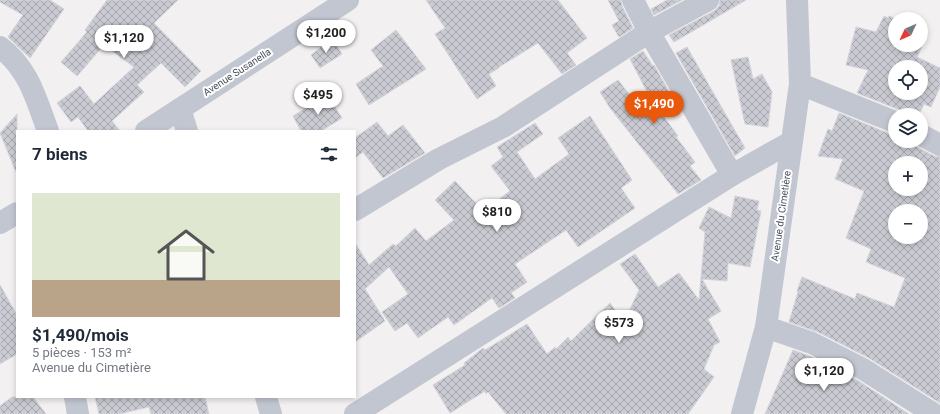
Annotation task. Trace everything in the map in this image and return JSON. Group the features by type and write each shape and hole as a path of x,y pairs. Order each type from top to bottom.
{"street":[{"name":"Avenue Susanella","path":"148,130 348,0"},
{"path":"633,0 649,32 732,175"},
{"path":"356,209 439,159 503,127 649,32 708,0"},
{"name":"Avenue du Cimetière","path":"742,414 766,327 800,84 803,5"},
{"path":"0,47 19,65 27,76 48,130"},
{"path":"800,84 888,119"},
{"path":"180,109 186,130"},
{"path":"928,139 940,145"},
{"path":"355,414 732,175 791,142"},
{"path":"0,223 16,214"},
{"path":"766,327 812,343 863,369 934,414"},
{"path":"75,398 78,414"},
{"path":"266,398 271,414"}],"building":[{"path":"0,0 50,0 64,9 30,58 8,37 23,15 0,2"},
{"path":"107,0 178,0 154,23 201,71 185,87 161,63 137,85 144,92 112,121 119,130 87,130 78,117 71,122 57,103 80,86 94,104 134,67 104,45 77,76 61,62 87,32 85,30"},
{"path":"426,0 558,0 587,38 567,53 576,65 562,74 538,43 489,74 496,86 477,99 435,34 445,28"},
{"path":"608,0 621,0 622,6 633,28 619,37 612,25 619,21"},
{"path":"667,0 682,0 654,15 651,9"},
{"path":"720,0 746,0 674,42 669,35 714,11 719,6"},
{"path":"884,16 888,18 888,52 919,52 917,57 923,60 888,60 888,100 928,100 928,62 940,68 940,87 931,107 924,104 922,108 895,108 857,93 868,70 846,65 856,27 876,32"},
{"path":"396,30 426,69 369,105 356,84 383,66 371,50"},
{"path":"332,39 342,54 320,68 311,55"},
{"path":"687,47 745,148 735,156 676,53"},
{"path":"643,51 653,66 654,65 679,109 664,117 678,136 676,137 695,162 690,166 701,180 678,194 610,108 600,92 618,80 647,117 657,111 630,59"},
{"path":"748,57 753,79 762,74 772,92 768,127 745,124 731,60"},
{"path":"327,95 342,118 323,130 300,130 293,116"},
{"path":"839,113 888,133 888,148 919,148 934,156 940,157 940,403 869,358 818,332 789,322 802,277 855,299 857,293 894,307 905,278 866,262 871,249 846,238 864,191 835,179 843,159 818,156 828,129 832,131"},
{"path":"17,114 16,172 0,133"},
{"path":"590,116 632,180 621,188 635,208 578,247 566,230 515,264 527,282 511,293 515,298 499,308 492,298 454,325 448,317 418,338 407,323 395,331 382,312 408,294 389,267 365,289 385,321 356,341 356,245 369,265 393,244 396,246 415,228 426,241 454,220 435,200 455,181 483,211 510,191 491,166 503,157 497,147 535,123 543,134 517,152 535,179 569,154 558,138"},
{"path":"377,122 388,136 403,125 425,153 383,178 363,152 356,157 356,137"},
{"path":"735,196 759,201 757,210 761,211 750,267 728,263 727,281 702,279 721,311 708,319 720,342 714,345 704,369 714,377 688,414 506,414 488,392 486,394 485,391 450,413 433,385 465,365 464,363 483,348 485,350 527,324 547,354 555,347 556,349 568,337 571,341 610,303 624,322 639,290 620,264 635,254 658,287 679,273 699,300 705,232 699,228 709,207 731,218"},
{"path":"0,285 16,313 16,355 0,364"},
{"path":"793,350 807,355 857,380 909,414 765,414"},
{"path":"12,397 34,398 46,414 0,414 0,406"},
{"path":"95,398 205,398 209,414 151,414 149,407 119,414 99,414"}]}
